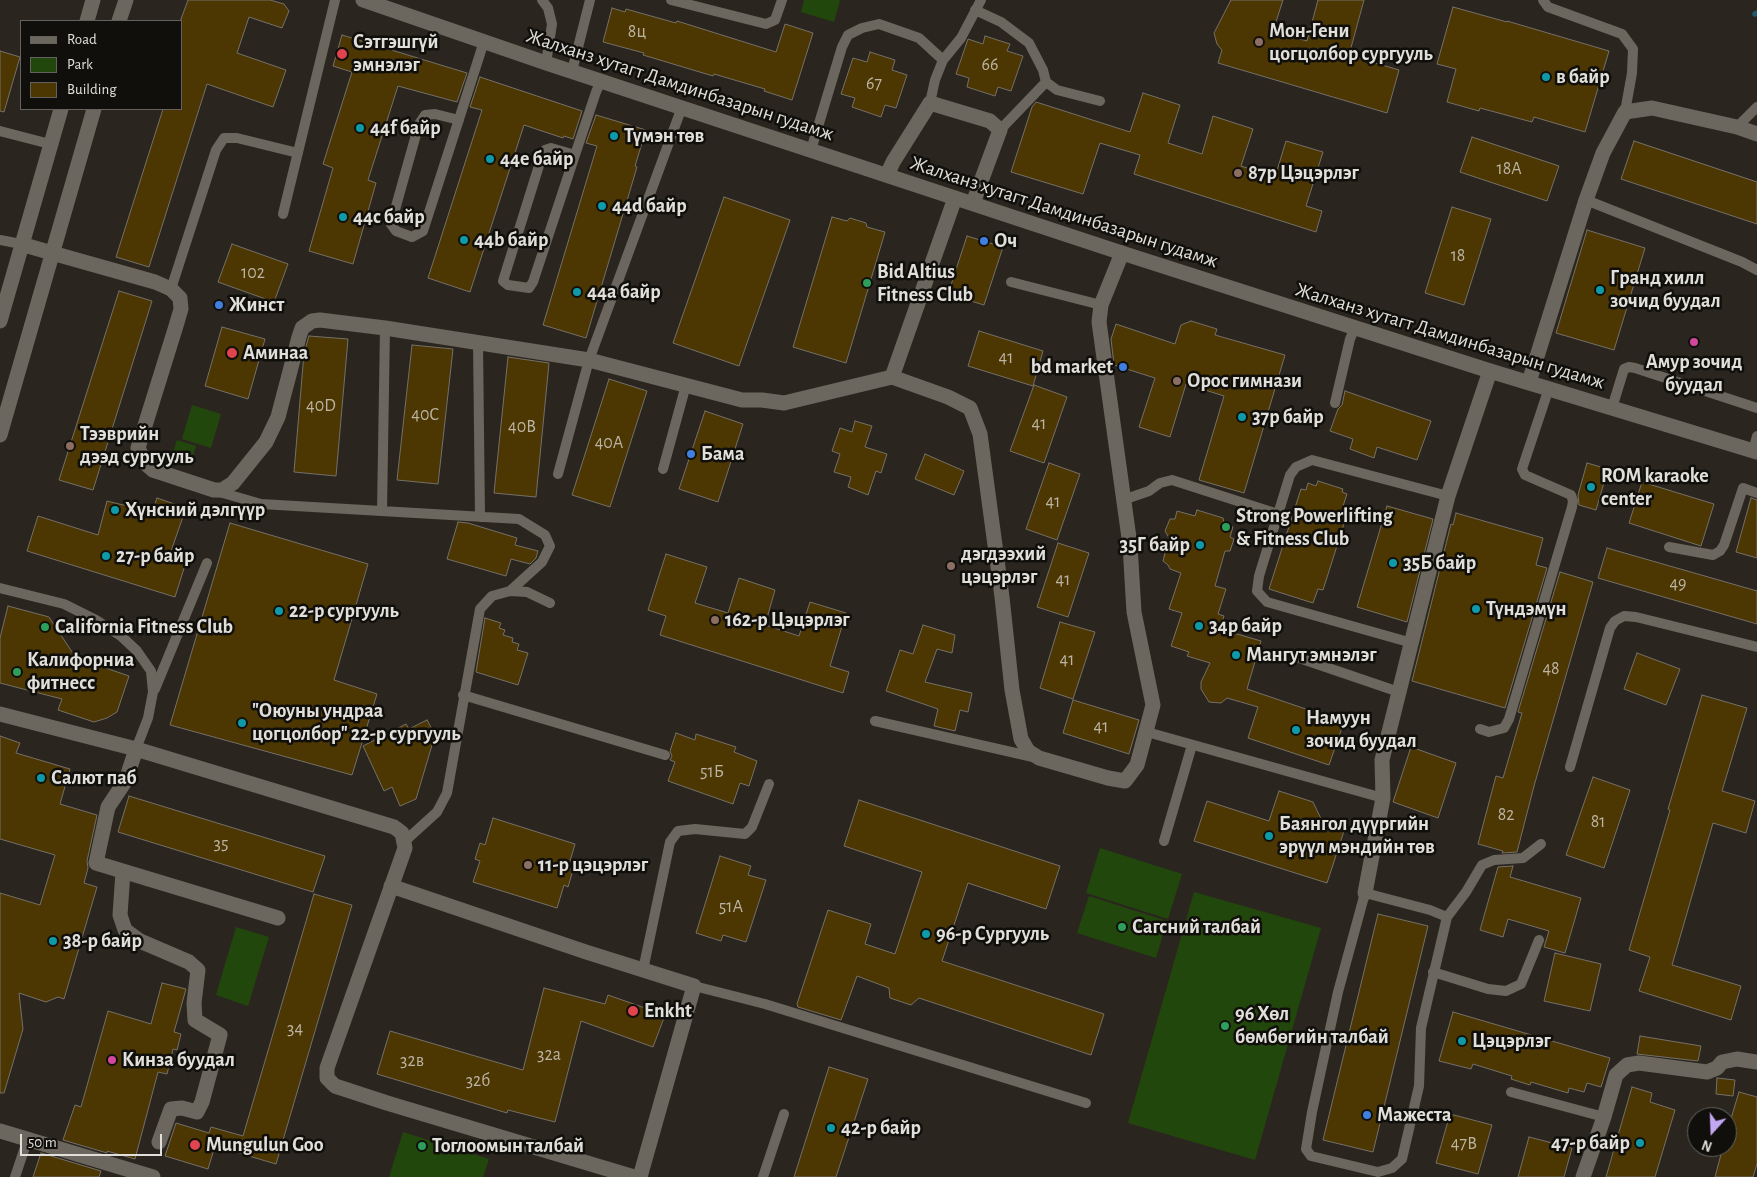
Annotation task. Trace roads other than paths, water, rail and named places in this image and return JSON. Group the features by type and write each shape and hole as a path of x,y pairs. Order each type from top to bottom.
{"street":[{"path":"87,20 93,0"},
{"path":"119,20 126,0"},
{"name":"Жалханз хутагт Дамдинбазарын гудамж","path":"362,0 390,4 546,63 1122,253 1490,371 1755,452"},
{"path":"887,175 893,162 930,103 990,121 1000,130 972,203"},
{"path":"1529,382 1586,200 1603,153 1625,112 1652,108 1737,127 1757,134"},
{"path":"0,320 61,110"},
{"path":"0,436 94,110"},
{"path":"892,377 955,198"},
{"path":"21,244 155,282 171,289 180,298 180,309 138,444 138,451 145,463 153,470 214,490 222,490 233,483 266,442 278,417 302,328 312,320 385,328 589,360 742,400 784,403 892,377 948,397 970,408 980,434 1002,597 1012,690 1021,739 1028,750 1039,758 1125,781 1137,766 1153,706 1134,612 1130,545 1099,322 1101,305 1122,253"},
{"path":"1365,893 1383,798 1382,760 1448,496 1490,371"},
{"path":"0,714 136,749 394,827 402,833 405,848 327,1068 327,1078 335,1086 386,1103 634,1177"},
{"path":"136,749 126,780 108,806 96,863 278,918"},
{"path":"123,872 120,915 125,930 140,941 189,962 198,970 194,1003 195,1020 220,1034 198,1112 182,1108 171,1109 160,1142"},
{"path":"391,886 694,986 640,1177"},
{"path":"1583,1177 1604,1117 1616,1075 1627,1065 1639,1063 1707,1072 1717,1068 1722,1062 1737,1059 1757,1062"},
{"path":"0,1131 28,1138 121,1173 153,1177"}],"lane":[{"path":"283,214 335,0"},
{"path":"542,0 548,8 552,24 546,63"},
{"path":"572,71 590,0"},
{"path":"671,0 687,2 766,24 775,20 782,0"},
{"path":"930,103 935,80 943,60 961,38 981,0"},
{"path":"1542,0 1548,7 1622,34 1633,50 1632,73 1625,112"},
{"path":"975,10 1001,22 1029,43 1043,70 1046,82 1057,90 1100,101"},
{"path":"810,150 842,47 848,34 879,24 919,38 943,60"},
{"path":"459,120 435,114 425,115 419,124 391,224 396,231 412,238 423,231 459,120 484,41"},
{"path":"575,155 551,148 545,150 503,281 508,285 529,288 533,282 601,80"},
{"path":"1000,130 1046,82"},
{"path":"558,474 589,360 682,107"},
{"path":"1737,127 1757,107"},
{"path":"0,131 50,144"},
{"path":"171,289 216,150 224,138 237,138 298,153"},
{"path":"1586,200 1742,262 1757,270"},
{"path":"0,240 21,244"},
{"path":"1011,282 1101,305"},
{"path":"382,511 385,328"},
{"path":"1335,403 1350,339 1355,328"},
{"path":"478,342 480,517"},
{"path":"1612,408 1624,369 1629,367 1757,408"},
{"path":"663,470 686,385"},
{"path":"1480,729 1489,732 1504,728 1509,719 1574,501 1570,495 1525,475 1522,469 1548,388"},
{"path":"1755,452 1757,436"},
{"path":"1412,643 1267,602 1257,591 1259,576 1290,475 1296,467 1312,460 1448,496"},
{"path":"1123,500 1149,491 1160,483 1172,480 1278,514"},
{"path":"1669,547 1713,555 1720,552 1724,546 1743,488 1757,492"},
{"path":"214,490 261,504 519,519 544,535 550,546 542,562 510,591"},
{"path":"136,749 148,718 154,692 206,563"},
{"path":"0,588 64,604 96,620 121,636 137,651 151,671 154,692"},
{"path":"405,841 437,812 446,793 480,610 492,596 510,591 527,592 550,603"},
{"path":"1570,767 1610,628 1615,621 1624,616 1636,617 1757,647"},
{"path":"1299,658 1399,692"},
{"path":"464,695 665,755"},
{"path":"875,721 1039,758"},
{"path":"1147,732 1383,798"},
{"path":"1164,841 1192,744"},
{"path":"643,970 670,842 678,831 696,829 745,834 752,827 769,784"},
{"path":"1447,917 1430,910 1365,893 1338,992 1312,1112 1306,1149 1311,1156 1378,1172 1392,1168 1402,1159 1419,1086 1421,1028 1447,917 1466,892 1482,865 1494,860 1523,858 1540,844"},
{"path":"1433,972 1488,988 1506,991 1521,984 1539,940"},
{"path":"694,986 764,1004 1086,1103"},
{"path":"1512,1092 1604,1117"},
{"path":"763,1177 784,1114"},
{"path":"15,1177 28,1138"}],"place":[{"name":"Мон-Гени цогцолбор сургууль","path":"1259,42"},
{"name":"Сэтгэшгүй эмнэлэг","path":"342,54"},
{"name":"в байр","path":"1546,77"},
{"name":"44f байр","path":"360,128"},
{"name":"Түмэн төв","path":"614,136"},
{"name":"44e байр","path":"490,159"},
{"name":"87р Цэцэрлэг","path":"1238,173"},
{"name":"44d байр","path":"602,206"},
{"name":"44c байр","path":"343,217"},
{"name":"44b байр","path":"464,240"},
{"name":"Оч","path":"984,241"},
{"name":"Bid Altius Fitness Club","path":"867,283"},
{"name":"Гранд хилл зочид буудал","path":"1600,290"},
{"name":"44a байр","path":"577,292"},
{"name":"Жинст","path":"219,305"},
{"name":"Амур зочид буудал","path":"1694,342"},
{"name":"Аминаа","path":"232,353"},
{"name":"bd market","path":"1123,367"},
{"name":"Орос гимнази","path":"1177,381"},
{"name":"37р байр","path":"1242,417"},
{"name":"Тээврийн дээд сургууль","path":"70,446"},
{"name":"Бама","path":"691,454"},
{"name":"ROM karaoke center","path":"1591,487"},
{"name":"Хүнсний дэлгүүр","path":"115,510"},
{"name":"Strong Powerlifting & Fitness Club","path":"1226,527"},
{"name":"35Г байр","path":"1200,545"},
{"name":"27-р байр","path":"106,556"},
{"name":"35Б байр","path":"1393,563"},
{"name":"дэгдээхий цэцэрлэг","path":"951,566"},
{"name":"Түндэмүн","path":"1476,609"},
{"name":"22-р сургууль","path":"279,611"},
{"name":"162-р Цэцэрлэг","path":"715,620"},
{"name":"34р байр","path":"1199,626"},
{"name":"California Fitness Club","path":"45,627"},
{"name":"Мангут эмнэлэг","path":"1236,655"},
{"name":"Калифорниа фитнесс","path":"17,672"},
{"name":"\"Оюуны ундраа цогцолбор\" 22-р сургууль","path":"242,723"},
{"name":"Намуун зочид буудал","path":"1296,730"},
{"name":"Салют паб","path":"41,778"},
{"name":"Баянгол дүүргийн эрүүл мэндийн төв","path":"1269,836"},
{"name":"11-р цэцэрлэг","path":"528,865"},
{"name":"Сагсний талбай","path":"1122,927"},
{"name":"96-р Сургууль","path":"926,934"},
{"name":"38-р байр","path":"53,941"},
{"name":"Enkht","path":"633,1011"},
{"name":"96 Хөл бөмбөгийн талбай","path":"1225,1026"},
{"name":"Цэцэрлэг","path":"1462,1041"},
{"name":"Кинза буудал","path":"112,1060"},
{"name":"Мажеста","path":"1367,1115"},
{"name":"42-p байр","path":"831,1128"},
{"name":"47-р байр","path":"1640,1143"},
{"name":"Mungulun Goo","path":"195,1145"},
{"name":"Тоглоомын талбай","path":"422,1146"}]}
